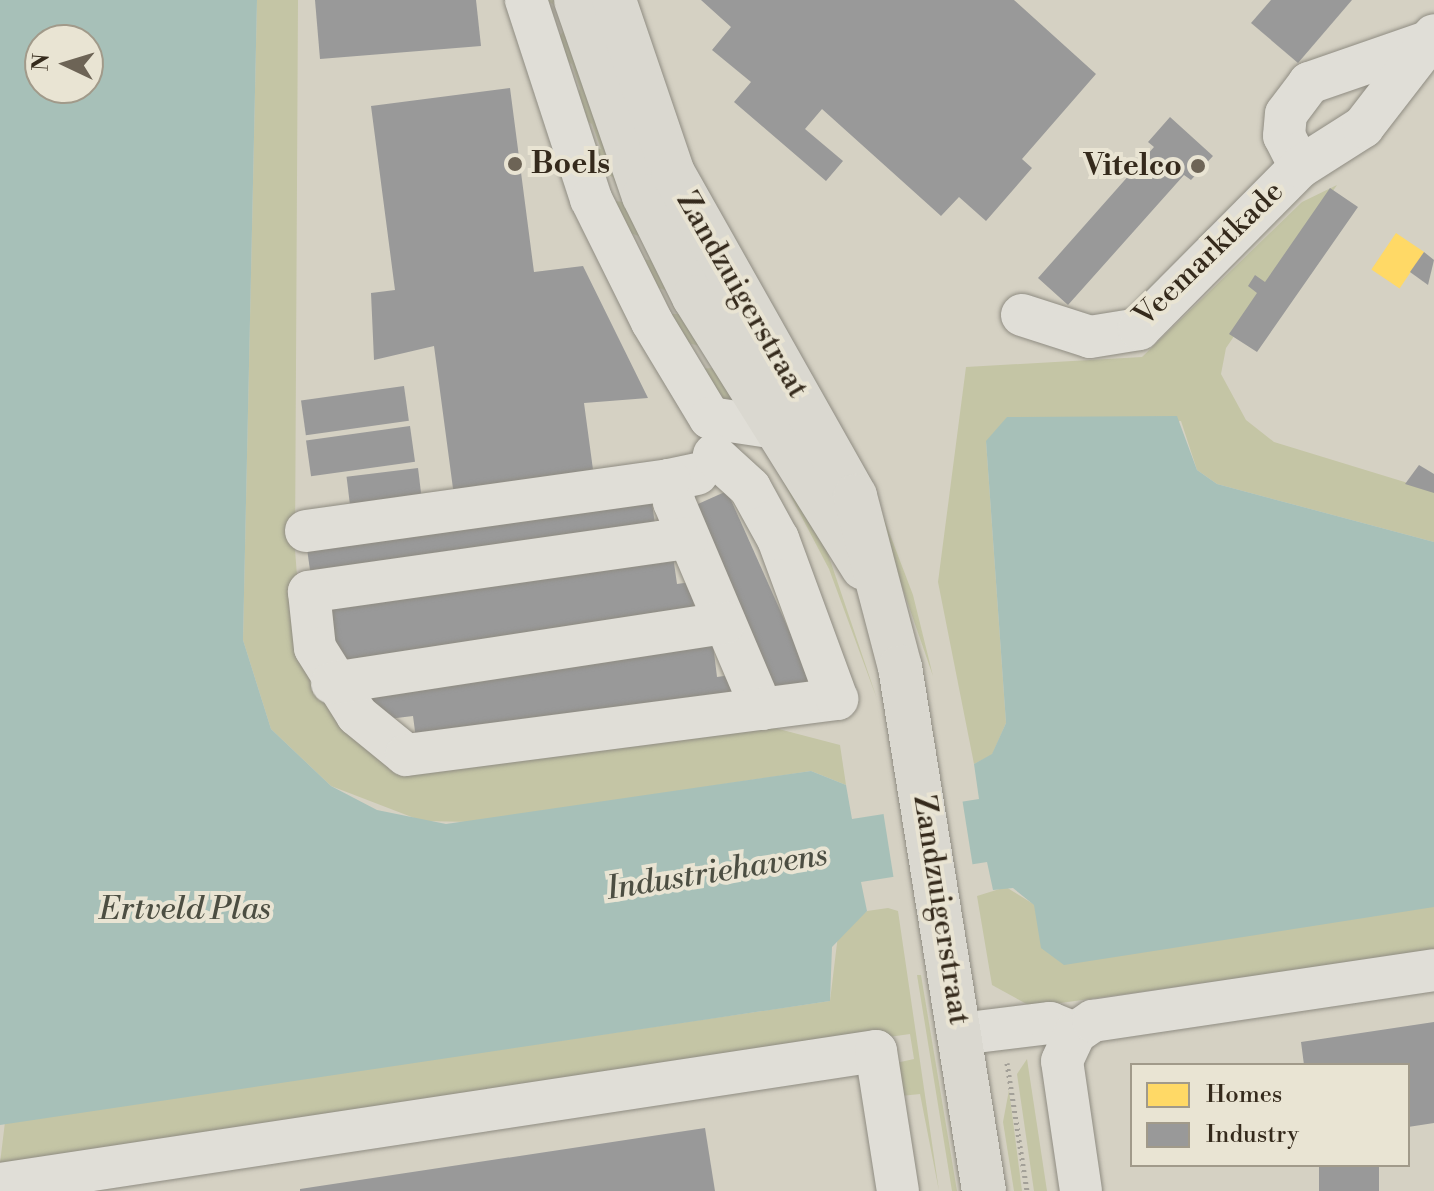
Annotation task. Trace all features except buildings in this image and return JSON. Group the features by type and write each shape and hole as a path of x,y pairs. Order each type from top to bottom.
{"main road":[{"name":"Zandzuigerstraat","path":"576,0 644,196 694,297 876,585"},
{"name":"Zandzuigerstraat","path":"614,0 673,173 855,496 924,800 984,1191"}],"street":[{"path":"526,0 591,199 652,322 778,539 837,699 406,755 377,735 332,683 315,648 309,592 687,538"},
{"name":"Veemarktkade","path":"1300,167 1284,136 1286,114 1309,83 1432,38"},
{"name":"Veemarktkade","path":"1022,315 1090,337 1139,329 1300,167 1363,127 1432,38"},
{"name":"Zandzuigerstraat","path":"720,440 776,428"},
{"path":"306,531 697,474 720,440"},
{"path":"669,480 687,538 762,709"},
{"path":"332,683 724,623"},
{"path":"1081,1191 1062,1061 1075,1033 1093,1021 1434,970"},
{"path":"960,1034 1050,1023 1075,1033"},
{"path":"0,1184 876,1051 898,1191"}],"green space":[{"path":"257,0 298,0 295,550 303,652 371,749 771,727 840,745 846,785 811,771 473,822 422,821 331,786 271,729 243,640"},
{"path":"546,0 560,0 739,401 710,400 694,369 714,368 700,346 672,339 662,314 681,314 668,291 640,282 632,259 651,260 639,236 612,227 604,200 624,202 613,177 586,167 583,146 601,149 592,124 566,111 580,89 572,64 546,50 563,32 556,6"},
{"path":"653,68 715,218 875,495 913,595 933,676 872,500 715,227"},
{"path":"1337,185 1226,348 1221,374 1246,420 1274,442 1434,491 1434,542 1217,484 1197,470 1181,421 986,441 1006,723 992,755 974,764 938,582 966,367 1142,357 1302,202"},
{"path":"765,447 824,542 877,699 829,569"},
{"path":"1006,887 1035,905 1042,948 1434,899 1434,951 1032,1007 992,985 977,896"},
{"path":"888,908 898,911 939,1191 920,1094 901,1096 896,1063 914,1059 910,1034 0,1163 5,1122 830,1001 838,935 867,911"},
{"path":"917,975 921,975 957,1191 952,1191"},
{"path":"1027,1059 1047,1191 1034,1191 1017,1074"},
{"path":"1009,1090 1022,1191 1014,1191 1003,1122"}],"water":[{"name":"Ertveld Plas","path":"0,0 257,0 243,640 271,729 331,786 377,810 446,824 811,771 846,785 852,819 979,799 974,764 992,754 1006,723 986,441 1007,417 1177,416 1197,470 1217,484 1434,542 1434,907 1064,965 1041,948 1034,905 1013,888 993,890 987,862 861,882 867,911 832,947 830,1001 0,1125"}],"pier":[{"path":"962,798 973,869 894,882 883,811"}],"place":[{"name":"Boels","path":"515,164"},
{"name":"Vitelco","path":"1198,166"}],"water label":[{"name":"Industriehavens","path":"717,872"}]}
